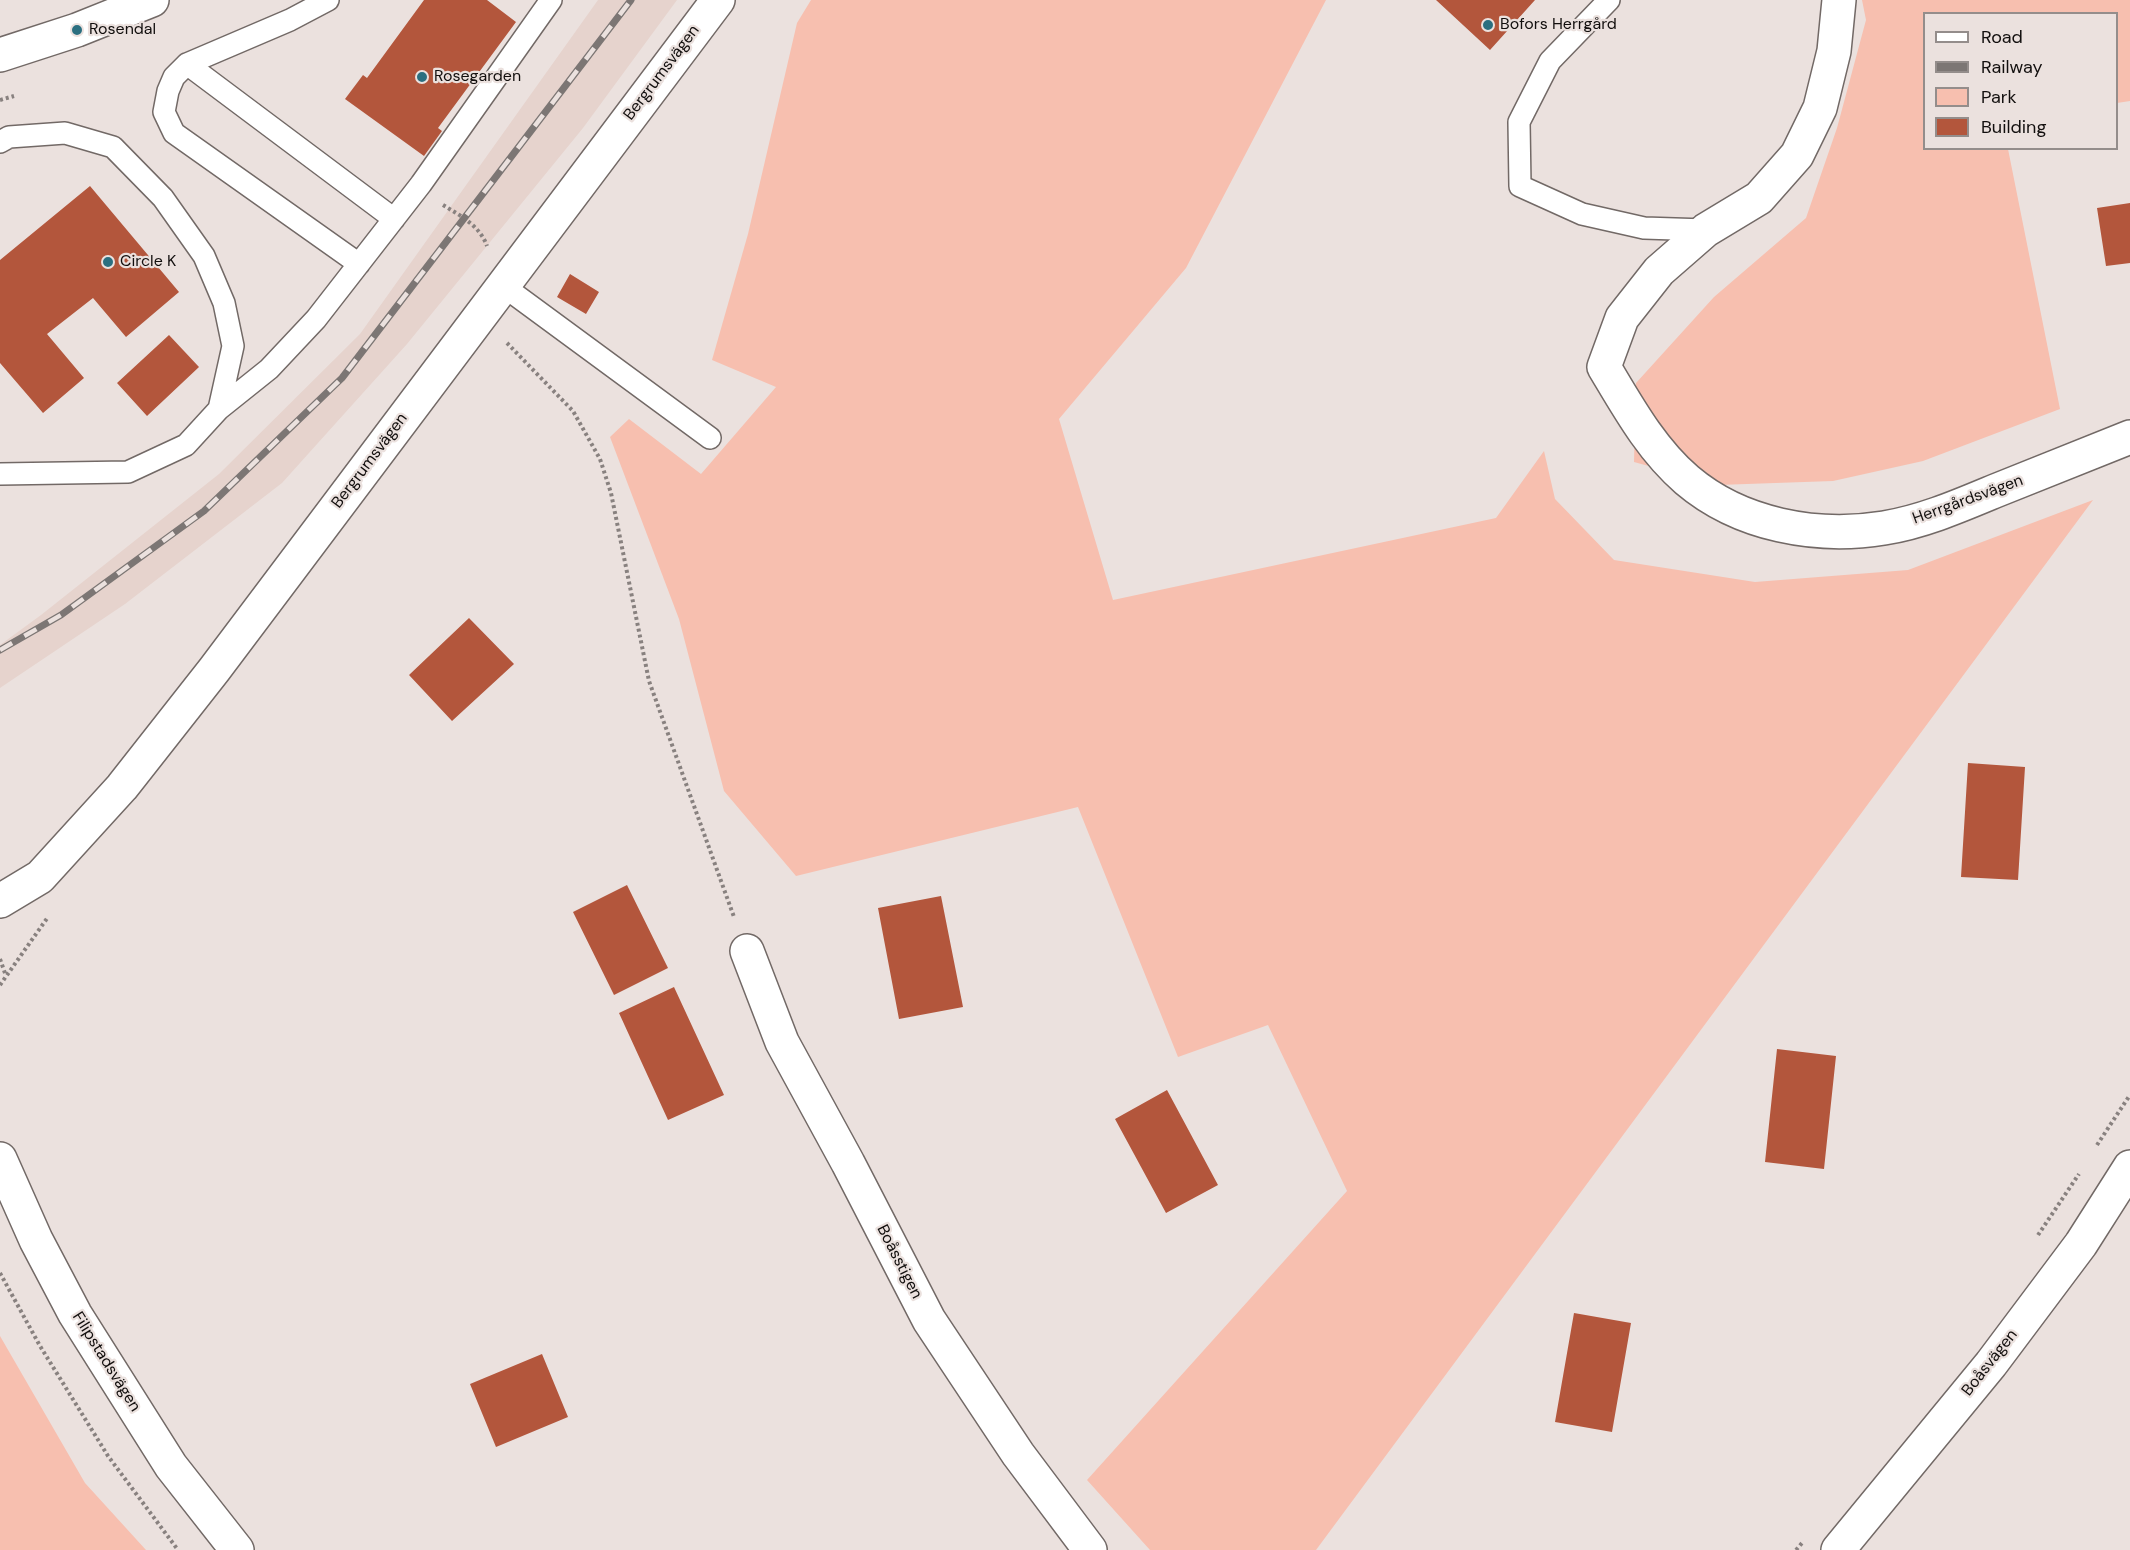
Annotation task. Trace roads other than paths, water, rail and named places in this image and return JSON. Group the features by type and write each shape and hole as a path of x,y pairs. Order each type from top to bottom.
{"main road":[{"path":"0,55 77,30 152,0"},
{"name":"Bergrumsvägen","path":"0,901 40,877 122,787 213,670 718,0"},
{"name":"Herrgårdsvägen","path":"1839,0 1834,51 1820,108 1797,155 1759,198 1706,230 1659,271 1622,318 1604,367 1647,438 1687,480 1733,510 1785,527 1838,532 1884,528 1941,513 2130,437"},
{"name":"Boåsstigen","path":"747,951 782,1042 929,1320 1018,1454 1090,1550"},
{"name":"Filipstadsvägen","path":"0,1159 36,1240 75,1314 171,1466 237,1550"},
{"name":"Boåsvägen","path":"1838,1550 1991,1364 2081,1244 2130,1167"}],"lane":[{"path":"328,0 290,20 187,64 174,77 168,91 164,111 174,133 359,264"},
{"path":"0,474 128,472 186,445 219,409 269,369 316,319 421,184 551,0"},
{"path":"1609,0 1550,62 1519,122 1520,186 1582,214 1644,228 1706,230"},
{"path":"187,64 394,219"},
{"path":"0,142 9,137 65,133 113,147 163,198 204,256 224,303 233,346 219,409"},
{"path":"502,285 710,438"}],"railway":[{"path":"0,650 61,615 204,511 342,378 631,0"}],"place":[{"name":"Bofors Herrgård","path":"1488,25"},
{"name":"Rosendal","path":"77,30"},
{"name":"Rosegarden","path":"422,77"},
{"name":"Circle K","path":"108,262"}]}
